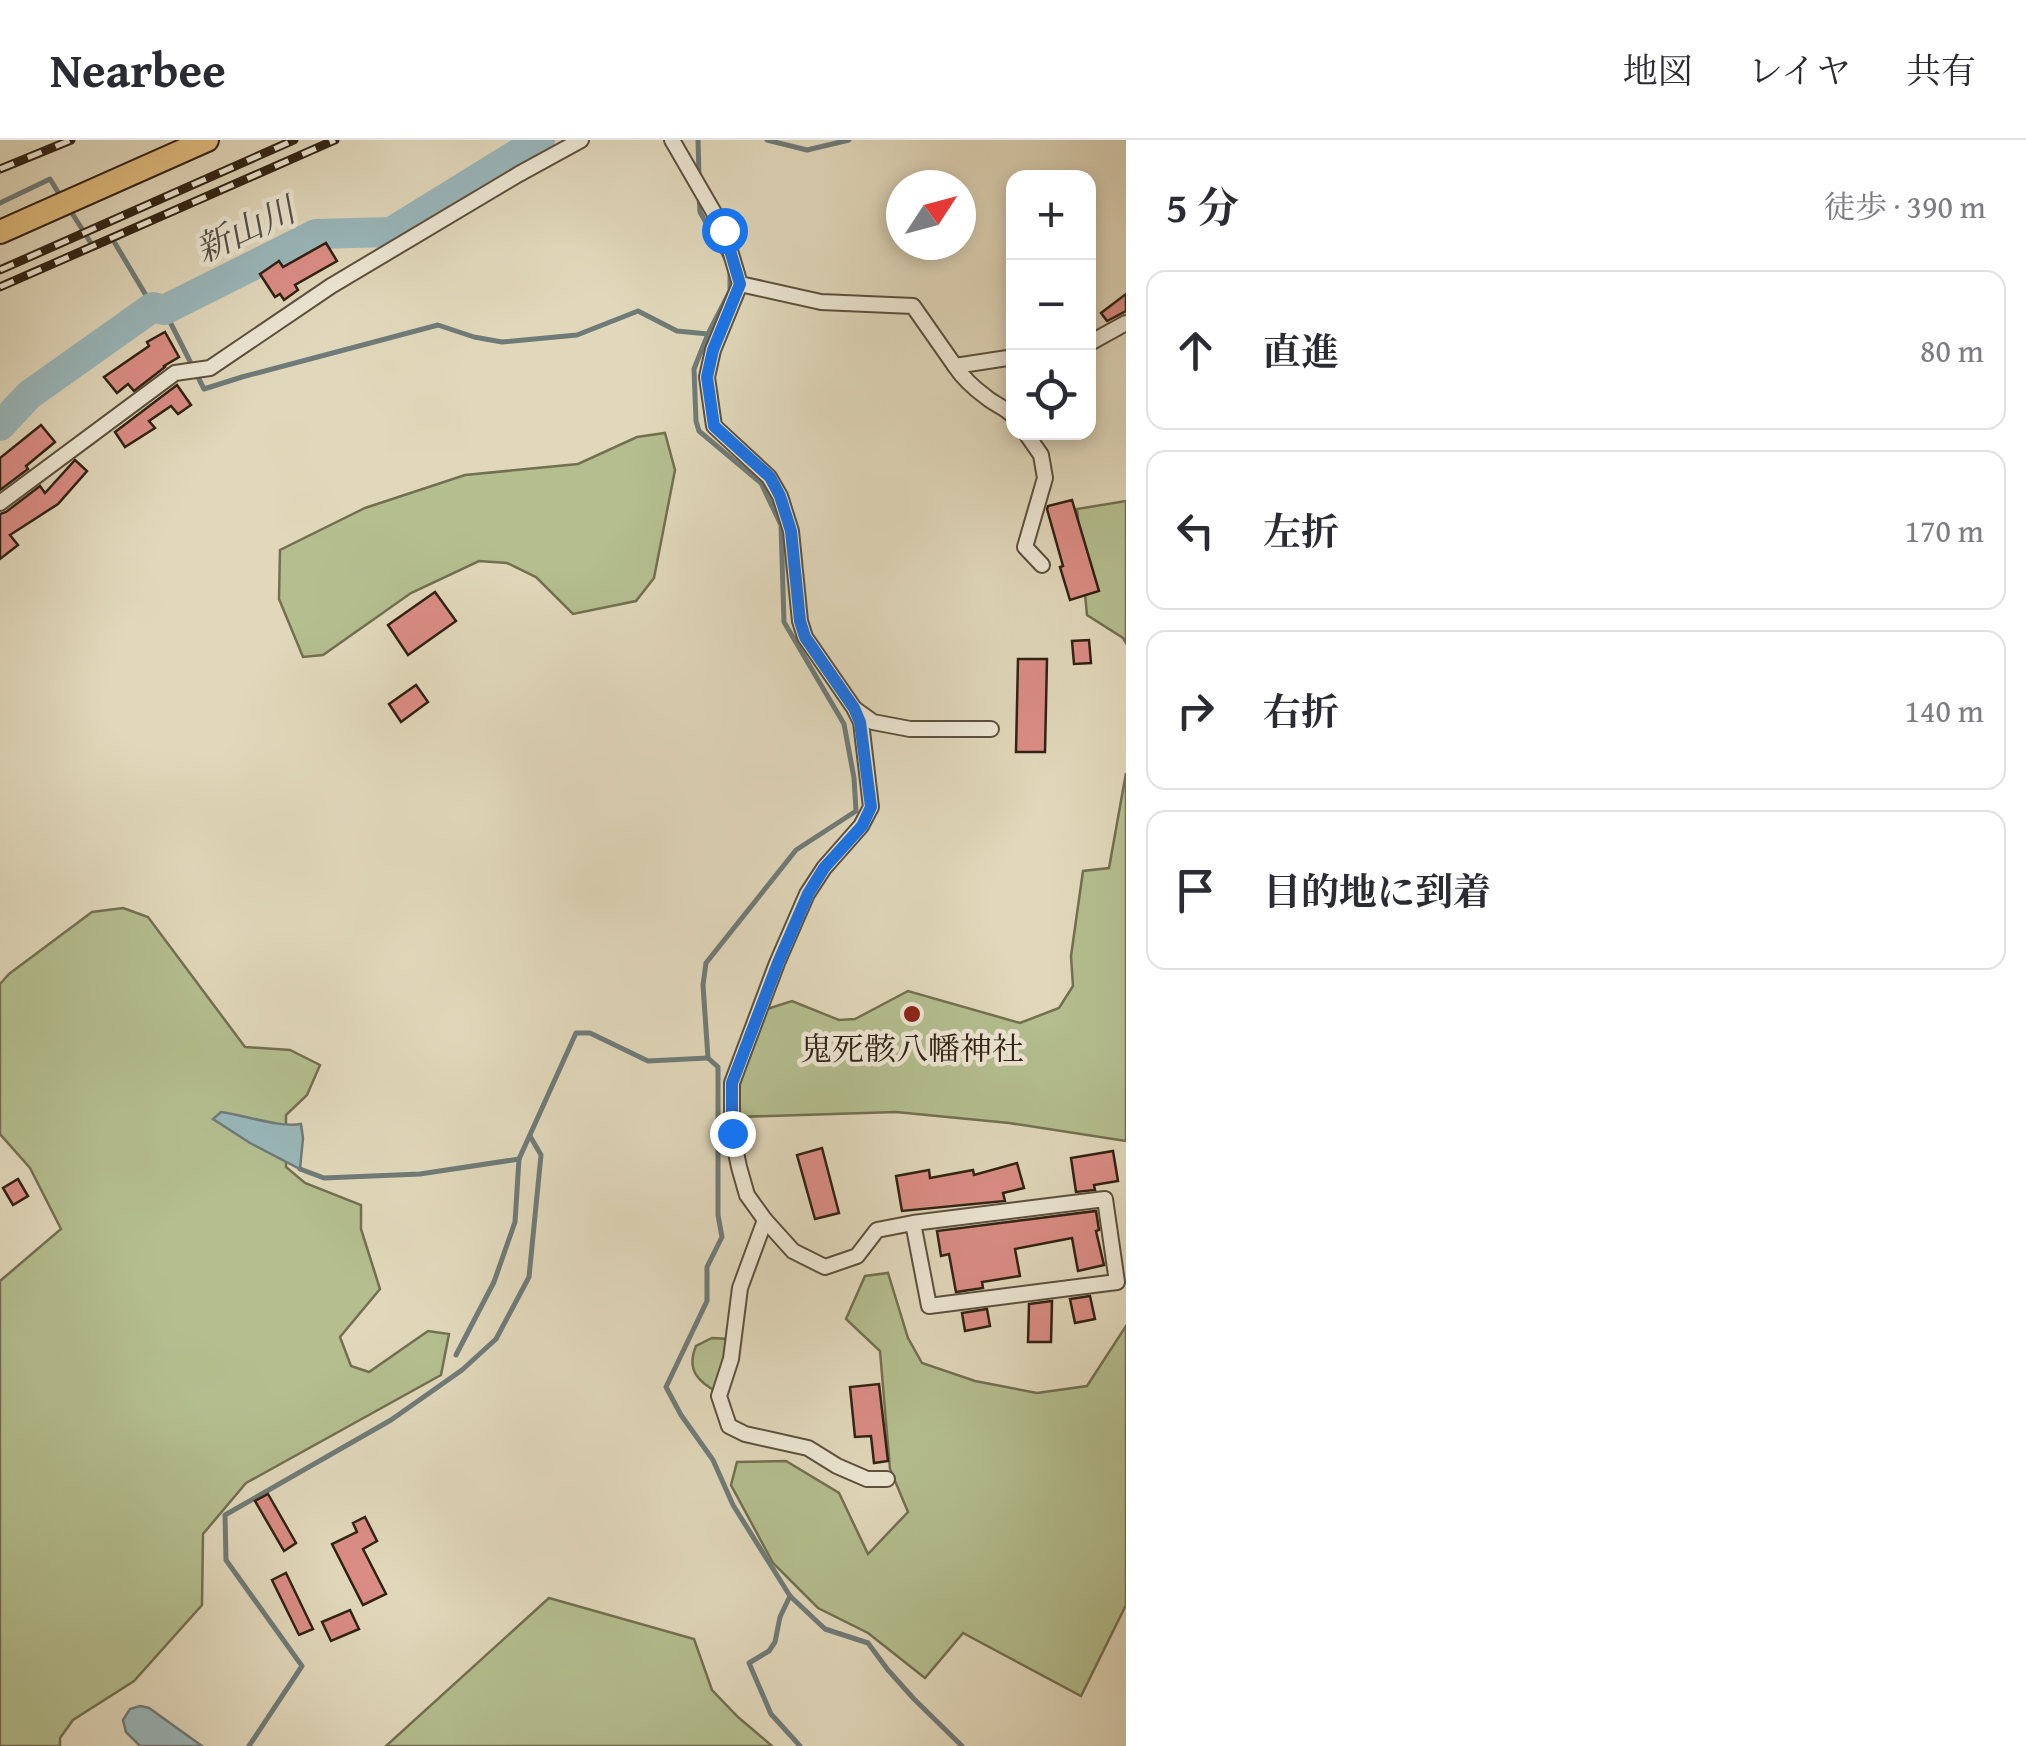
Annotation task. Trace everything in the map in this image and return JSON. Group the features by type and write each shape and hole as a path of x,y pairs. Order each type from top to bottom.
{"highway":[{"path":"0,232 207,140"}],"street":[{"path":"0,503 175,373 210,368 332,286 581,140"},
{"path":"672,140 724,230 740,284 713,350 707,377 714,426 770,477 780,496 791,531 800,621 805,637 860,722 871,807 862,826 824,868 808,894 732,1083 732,1133 747,1194 764,1220 793,1251 825,1267 857,1256 877,1230 913,1223 1105,1199 1117,1282 929,1306 913,1223"},
{"path":"740,284 821,302 913,306 960,374 988,400 1006,409"},
{"path":"1096,340 1126,323"},
{"path":"955,366 1006,358"},
{"path":"1031,440 1041,454 1045,478 1026,546 1042,565"},
{"path":"854,708 873,722 910,729 992,729"},
{"path":"764,1220 740,1288 731,1359 719,1396 729,1426 746,1434 808,1448 867,1478 886,1478"}],"green space":[{"path":"665,433 675,470 654,578 636,601 573,614 536,577 507,563 479,561 411,593 323,655 303,657 279,599 280,550 365,508 465,475 578,464 637,437"},
{"path":"1126,501 1126,643 1087,615 1077,509"},
{"path":"1126,773 1126,1141 1009,1123 896,1112 736,1117 741,1076 761,1011 792,1001 839,1020 855,1019 908,991 1020,1023 1059,1008 1073,986 1071,956 1083,871 1109,868"},
{"path":"123,908 148,917 245,1047 290,1050 320,1065 307,1095 286,1115 286,1167 305,1183 361,1205 361,1229 380,1289 340,1337 351,1366 369,1372 428,1331 449,1334 441,1375 246,1483 203,1534 202,1605 134,1681 73,1720 60,1738 60,1746 0,1746 0,1281 61,1229 30,1168 0,1134 0,984 92,912"},
{"path":"888,1273 908,1338 922,1363 975,1381 1037,1393 1087,1386 1126,1326 1126,1605 1081,1696 963,1633 925,1678 868,1633 818,1608 773,1563 731,1485 737,1462 786,1461 839,1493 868,1554 908,1512 890,1469 880,1351 846,1319 865,1276"},
{"path":"712,1338 729,1339 719,1393 700,1380 692,1362 696,1346"},
{"path":"549,1598 694,1639 712,1690 772,1746 386,1746"}],"water":[{"path":"221,1112 273,1123 301,1124 300,1169 213,1119"},
{"path":"149,1708 202,1746 140,1746 126,1732 123,1720 130,1709"}],"building":[{"path":"326,243 337,261 295,285 298,290 284,300 280,294 275,297 260,274 279,261 283,267"},
{"path":"1126,294 1126,311 1107,321 1101,313"},
{"path":"165,332 179,357 134,391 128,384 117,393 104,377"},
{"path":"177,385 191,405 178,414 171,406 149,421 155,428 125,447 115,432"},
{"path":"41,425 55,442 0,490 0,458"},
{"path":"75,460 87,471 58,504 10,535 18,545 0,559 0,514 40,486 45,493"},
{"path":"1072,500 1099,591 1070,600 1047,509"},
{"path":"435,592 456,621 408,655 388,625"},
{"path":"1089,640 1091,663 1074,664 1072,641"},
{"path":"1018,659 1047,659 1045,752 1016,752"},
{"path":"416,685 428,702 401,722 389,704"},
{"path":"822,1148 839,1213 815,1219 797,1155"},
{"path":"1113,1151 1118,1181 1076,1192 1071,1158"},
{"path":"1017,1163 1024,1188 1003,1193 1005,1201 902,1211 896,1176 929,1170 930,1178 973,1170 974,1175"},
{"path":"18,1179 28,1196 13,1205 3,1188"},
{"path":"1096,1211 1104,1265 1078,1271 1072,1238 1015,1249 1020,1276 982,1282 983,1288 956,1292 949,1254 941,1256 937,1231"},
{"path":"1090,1296 1095,1319 1075,1323 1070,1299"},
{"path":"1052,1301 1051,1342 1028,1342 1029,1304"},
{"path":"987,1309 990,1326 965,1331 962,1313"},
{"path":"879,1384 888,1461 874,1463 871,1436 855,1437 850,1387"},
{"path":"268,1494 296,1543 284,1551 255,1501"},
{"path":"365,1517 377,1541 363,1549 386,1594 363,1605 332,1544 357,1532 353,1523"},
{"path":"286,1573 313,1629 299,1635 272,1580"},
{"path":"350,1610 359,1629 331,1641 322,1622"}],"waterway":[{"name":"新山川","path":"0,426 29,395 153,307 164,310 316,234 391,232 540,140"},
{"path":"698,140 699,175"},
{"path":"767,140 807,150 849,140"},
{"path":"0,203 50,179 61,197"},
{"path":"699,196 700,212 726,259"},
{"path":"70,210 94,248 113,240 153,307"},
{"path":"730,273 730,291 694,369 696,421 699,431 761,483 781,525 784,622 844,724 856,811 796,850 706,963 703,985 708,1058 718,1067 718,1215 722,1237 707,1267 707,1301 666,1387 713,1460 733,1505 790,1596 825,1629 868,1643 914,1699 962,1746"},
{"path":"164,310 204,389 438,325 502,342 577,335 638,311 677,331 708,334"},
{"path":"456,1355 494,1282 515,1222 519,1159 576,1033 590,1033 648,1061 708,1058"},
{"path":"249,1746 302,1666 226,1560 225,1515 391,1420 462,1370 496,1339 529,1277 541,1155 530,1136"},
{"path":"300,1169 324,1178 420,1174 519,1159"},
{"path":"790,1596 775,1642 769,1651 749,1663 771,1714 800,1746"}],"railway":[{"path":"0,169 71,140"},
{"path":"0,270 294,140"},
{"path":"0,287 335,140"}],"place":[{"name":"鬼死骸八幡神社","path":"912,1014"}],"route":[{"path":"724,230 740,284 713,350 707,377 714,426 770,477 780,496 791,531 800,621 805,637 860,722 871,807 862,826 824,868 808,894 778,963 732,1083 732,1133"}]}
